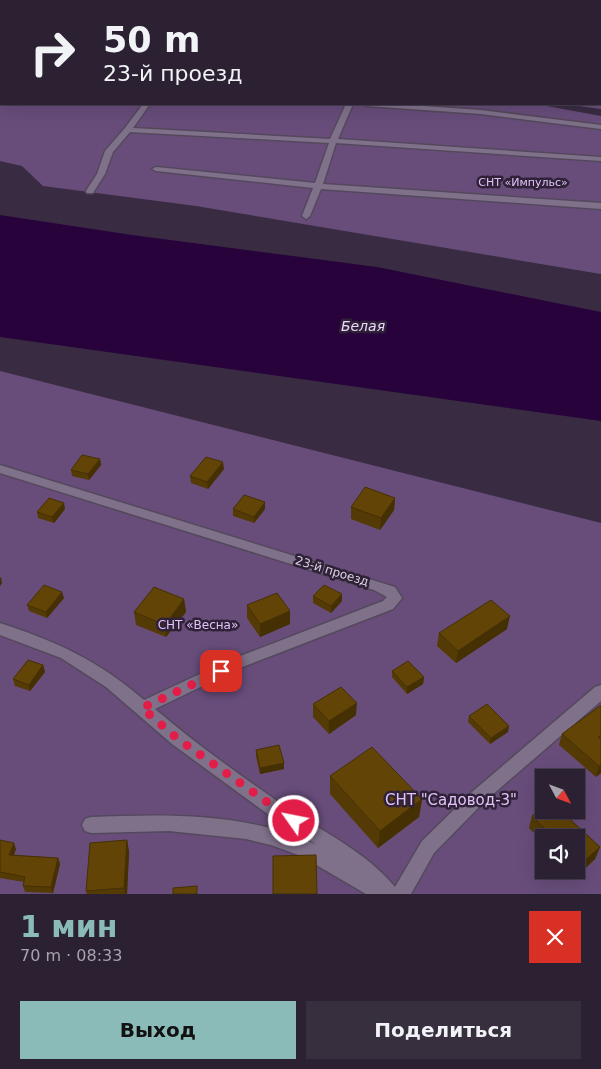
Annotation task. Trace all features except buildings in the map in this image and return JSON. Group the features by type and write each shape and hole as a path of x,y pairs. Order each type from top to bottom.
{"street":[{"name":"23-й проезд","path":"0,469 379,586 390,591 395,598 388,605 235,664 142,708"},
{"path":"0,629 66,654 112,682 178,739 279,812 352,858 375,877 389,894"},
{"path":"401,894 428,847 478,798 601,692"},
{"path":"91,825 162,822 211,824 296,845 383,894"}],"lane":[{"path":"90,191 101,174 109,151 128,130 145,105"},
{"path":"306,216 333,141 350,105"},
{"path":"381,105 480,112 601,127"},
{"path":"128,130 333,141 601,159"},
{"path":"156,170 317,185 601,206"}],"green space":[{"name":"СНТ «Импульс»","path":"0,105 541,105 601,116 601,274 196,206 43,186 22,166 0,161"},
{"path":"571,105 601,105 601,109"},
{"name":"СНТ «Весна»","path":"0,371 601,523 601,894 0,894"}],"water":[{"name":"Белая","path":"0,215 132,235 377,267 601,312 601,421 0,337"}],"route":[{"path":"221,671 142,708 178,739 294,821"}],"park label":[{"name":"СНТ \"Садовод-3\"","path":"451,800"}]}
